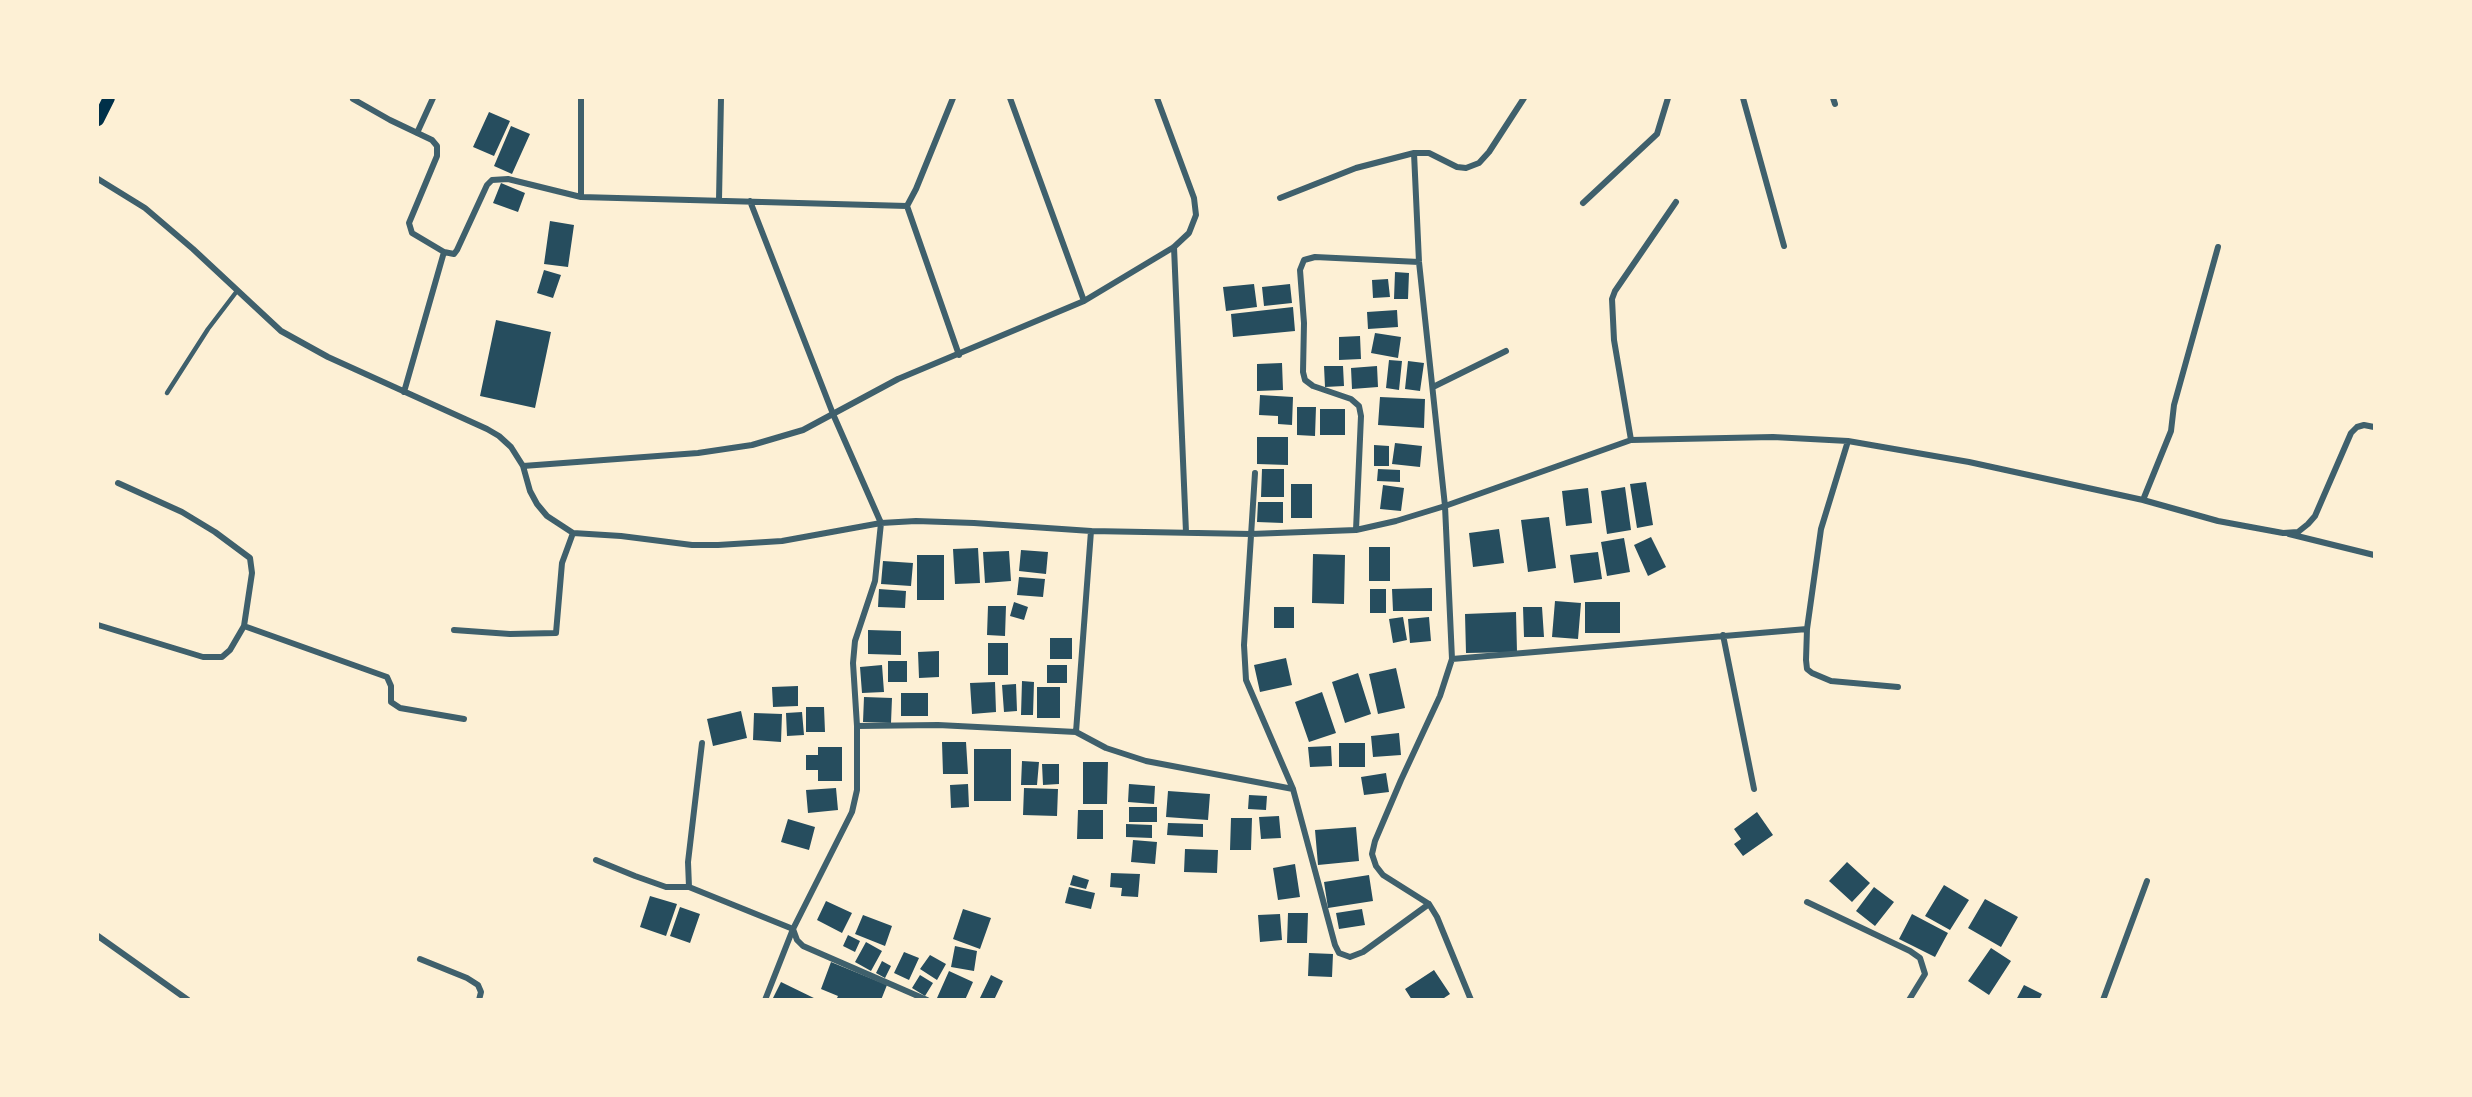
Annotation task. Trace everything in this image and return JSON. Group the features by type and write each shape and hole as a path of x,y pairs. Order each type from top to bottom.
{"main road":[{"path":"98,120 109,98"}],"street":[{"path":"417,133 433,98"},
{"path":"581,98 581,197"},
{"path":"719,200 721,98"},
{"path":"953,98 907,206 959,355"},
{"path":"1010,98 1084,301"},
{"path":"523,466 698,453 752,445 803,430 898,380 1084,301 1174,247 1189,233 1196,215 1194,198 1157,98"},
{"path":"1280,198 1356,168 1414,153 1429,153 1456,168 1467,168 1479,163 1489,152 1524,98"},
{"path":"1584,202 1657,134 1668,98"},
{"path":"1743,98 1784,246"},
{"path":"352,99 432,140 437,146 437,156 409,219 410,228 412,233 444,252 454,254 487,185 492,180 508,179 581,197 907,206"},
{"path":"1414,153 1419,262 1445,506 1452,659 1440,696 1401,780 1375,841 1372,854 1376,866 1383,875 1429,904 1437,917 1471,999"},
{"path":"98,179 145,208 281,331 328,357 488,429 511,447 523,466 530,491 537,504 547,516 573,532 669,543 718,545 782,541 881,523 916,521 1091,531 1251,534 1356,530 1445,506 1630,440 1773,437 1848,441 1969,462 2143,500 2218,521 2283,533 2374,555"},
{"path":"750,201 833,414 881,523 875,581 855,641 853,663 857,726 857,790 852,812 793,929 765,999"},
{"path":"1630,440 1614,340 1612,299 1615,291 1676,202"},
{"path":"2143,500 2171,431 2174,405 2218,246"},
{"path":"1174,247 1186,532"},
{"path":"404,392 444,252"},
{"path":"1356,530 1361,416 1359,406 1351,399 1313,386 1305,380 1300,270 1304,260 1315,257 1419,262"},
{"path":"1433,387 1506,351"},
{"path":"2283,533 2298,532 2315,516 2351,433 2357,427 2364,425 2374,427"},
{"path":"1848,441 1821,529 1807,629 1807,669 1812,674 1831,681 1898,687"},
{"path":"1255,473 1244,645 1246,680 1293,789 1335,945 1339,953 1350,957 1363,952 1429,904"},
{"path":"98,625 203,657 222,657 230,650 244,626 252,573 250,558 215,532 182,512 118,483"},
{"path":"1076,732 1091,531"},
{"path":"454,630 510,634 556,633 562,563 573,532"},
{"path":"244,626 387,677 391,686 391,702 400,708 464,719"},
{"path":"1452,659 1807,629"},
{"path":"1723,635 1754,789"},
{"path":"857,726 938,725 1076,732 1106,748 1146,761 1293,789"},
{"path":"689,887 688,862 702,743"},
{"path":"597,860 666,887 689,887 793,929 797,940 803,946 927,999"},
{"path":"2103,999 2147,881"},
{"path":"1807,902 1910,951 1920,958 1925,974 1909,999"},
{"path":"98,936 189,999"},
{"path":"420,959 478,985 481,992 479,999"}],"lane":[{"path":"167,393 208,329 237,291"}],"building":[{"path":"489,112 510,121 494,156 473,147"},
{"path":"511,126 530,134 512,174 494,166"},
{"path":"501,183 525,193 518,212 493,203"},
{"path":"550,221 574,225 568,267 544,264"},
{"path":"544,270 561,275 553,298 537,293"},
{"path":"1395,272 1409,273 1408,299 1394,299"},
{"path":"1388,279 1390,297 1373,298 1372,280"},
{"path":"1254,284 1257,307 1226,311 1223,287"},
{"path":"1290,284 1292,303 1264,306 1262,287"},
{"path":"1293,307 1295,331 1233,337 1231,314"},
{"path":"1397,310 1398,327 1368,329 1367,312"},
{"path":"496,320 551,332 535,408 480,396"},
{"path":"1375,333 1401,337 1398,358 1371,353"},
{"path":"1360,336 1361,359 1339,360 1339,337"},
{"path":"1389,360 1402,361 1399,390 1386,388"},
{"path":"1408,361 1424,363 1420,391 1405,389"},
{"path":"1282,363 1283,390 1257,391 1257,364"},
{"path":"1324,366 1343,366 1344,386 1325,387"},
{"path":"1377,366 1378,387 1352,389 1351,368"},
{"path":"1260,395 1293,397 1292,425 1278,424 1278,416 1259,415"},
{"path":"1380,397 1425,399 1424,428 1378,425"},
{"path":"1297,407 1316,407 1315,436 1297,435"},
{"path":"1320,409 1345,409 1345,435 1320,435"},
{"path":"1257,437 1288,437 1288,465 1257,464"},
{"path":"1395,443 1422,446 1420,467 1392,464"},
{"path":"1374,445 1389,446 1389,466 1374,466"},
{"path":"1262,469 1284,469 1284,497 1261,497"},
{"path":"1378,469 1400,470 1400,482 1377,481"},
{"path":"1646,482 1653,525 1637,528 1630,484"},
{"path":"1291,484 1312,484 1312,518 1291,518"},
{"path":"1383,485 1404,488 1401,511 1380,509"},
{"path":"1625,487 1631,530 1607,534 1601,491"},
{"path":"1588,488 1592,523 1566,526 1562,491"},
{"path":"1258,502 1283,502 1283,523 1257,522"},
{"path":"1549,517 1556,568 1528,572 1521,520"},
{"path":"1499,529 1504,563 1473,567 1469,533"},
{"path":"1651,537 1666,567 1648,576 1634,545"},
{"path":"1624,538 1630,572 1607,576 1601,542"},
{"path":"1369,547 1390,547 1390,581 1369,581"},
{"path":"978,548 980,583 955,584 953,549"},
{"path":"1021,550 1048,552 1046,574 1019,571"},
{"path":"1009,551 1011,581 985,583 983,552"},
{"path":"1598,552 1602,579 1574,583 1570,555"},
{"path":"1313,554 1345,555 1344,604 1312,603"},
{"path":"917,555 944,555 944,600 917,600"},
{"path":"883,561 913,563 911,586 881,584"},
{"path":"1019,577 1045,579 1043,597 1017,595"},
{"path":"1432,588 1432,611 1393,611 1392,589"},
{"path":"879,589 906,591 905,608 878,607"},
{"path":"1370,589 1386,589 1386,613 1370,613"},
{"path":"1555,601 1581,603 1578,639 1552,637"},
{"path":"1014,602 1028,607 1024,620 1010,616"},
{"path":"1585,602 1620,602 1620,633 1585,633"},
{"path":"988,606 1006,606 1005,636 987,635"},
{"path":"1274,607 1294,607 1294,628 1274,628"},
{"path":"1523,607 1542,607 1544,637 1524,637"},
{"path":"1516,612 1517,652 1466,653 1465,614"},
{"path":"1403,617 1407,640 1393,643 1389,619"},
{"path":"1429,617 1431,641 1410,643 1408,619"},
{"path":"868,630 901,631 901,655 868,654"},
{"path":"1050,638 1072,638 1072,659 1050,659"},
{"path":"988,643 1008,643 1008,675 988,675"},
{"path":"939,651 939,677 919,678 918,652"},
{"path":"1286,658 1292,685 1260,692 1254,665"},
{"path":"888,661 907,661 907,682 888,682"},
{"path":"882,665 884,692 862,693 860,667"},
{"path":"1047,665 1067,665 1067,683 1047,683"},
{"path":"1396,668 1405,708 1378,714 1369,674"},
{"path":"1358,673 1371,714 1345,723 1332,682"},
{"path":"1022,681 1034,682 1033,715 1021,715"},
{"path":"995,682 996,712 972,714 970,683"},
{"path":"1016,684 1017,711 1004,712 1002,685"},
{"path":"798,686 798,706 773,707 772,687"},
{"path":"1037,687 1060,687 1060,718 1037,718"},
{"path":"1322,692 1336,733 1309,742 1295,702"},
{"path":"901,693 928,693 928,716 901,716"},
{"path":"864,697 892,698 891,723 863,722"},
{"path":"806,707 824,707 825,732 806,732"},
{"path":"741,711 747,738 713,746 707,719"},
{"path":"802,712 804,735 787,736 786,713"},
{"path":"754,713 782,714 781,742 753,740"},
{"path":"1399,733 1401,755 1373,757 1371,736"},
{"path":"942,742 966,742 968,774 943,774"},
{"path":"1339,743 1365,743 1365,767 1339,767"},
{"path":"1331,746 1332,766 1310,767 1308,747"},
{"path":"818,747 842,747 842,781 818,781 818,770 806,770 806,755 818,755"},
{"path":"974,749 1011,749 1011,801 974,801"},
{"path":"1022,761 1039,762 1037,785 1021,785"},
{"path":"1083,762 1108,762 1107,804 1083,804"},
{"path":"1042,764 1059,764 1059,784 1043,785"},
{"path":"1386,773 1389,792 1364,795 1361,777"},
{"path":"968,784 969,807 951,808 950,785"},
{"path":"1129,784 1155,786 1154,804 1128,802"},
{"path":"836,788 838,810 808,813 806,790"},
{"path":"1024,788 1058,789 1057,816 1023,815"},
{"path":"1168,791 1210,794 1208,820 1166,817"},
{"path":"1249,795 1267,796 1266,810 1248,809"},
{"path":"1129,807 1157,807 1157,822 1129,822"},
{"path":"1078,810 1103,810 1103,839 1077,839"},
{"path":"1757,812 1773,835 1743,856 1734,844 1741,839 1734,829"},
{"path":"1279,816 1281,838 1261,839 1259,817"},
{"path":"1231,818 1252,818 1251,850 1230,850"},
{"path":"788,819 815,827 809,850 781,842"},
{"path":"1168,823 1203,824 1203,837 1167,835"},
{"path":"1126,824 1152,825 1152,838 1126,837"},
{"path":"1356,827 1359,861 1318,865 1315,830"},
{"path":"1133,840 1157,842 1155,864 1131,862"},
{"path":"1185,849 1218,850 1217,873 1184,872"},
{"path":"1847,862 1870,883 1852,902 1829,881"},
{"path":"1295,864 1300,897 1278,900 1273,868"},
{"path":"1111,873 1140,874 1138,897 1121,896 1122,888 1110,887"},
{"path":"1073,875 1089,880 1086,889 1070,885"},
{"path":"1369,875 1373,901 1328,908 1324,882"},
{"path":"1944,885 1969,900 1950,930 1925,916"},
{"path":"1069,887 1095,893 1091,909 1065,903"},
{"path":"1874,887 1894,902 1875,926 1856,911"},
{"path":"650,896 677,904 666,936 640,927"},
{"path":"1985,899 2018,917 2001,947 1968,928"},
{"path":"826,901 852,913 842,933 817,920"},
{"path":"680,907 700,914 690,943 670,936"},
{"path":"963,909 991,918 980,949 953,939"},
{"path":"1362,909 1365,925 1339,929 1336,913"},
{"path":"1288,913 1308,913 1307,943 1287,943"},
{"path":"1280,914 1282,940 1260,942 1258,915"},
{"path":"1912,914 1948,933 1935,957 1899,939"},
{"path":"863,915 892,926 885,946 855,934"},
{"path":"848,935 860,941 855,952 843,946"},
{"path":"866,942 882,951 871,971 855,962"},
{"path":"955,946 977,951 974,971 951,967"},
{"path":"1991,948 2011,961 1989,995 1968,981"},
{"path":"904,952 919,958 909,980 894,973"},
{"path":"1309,953 1333,954 1332,977 1308,976"},
{"path":"930,955 946,964 937,980 920,969"},
{"path":"882,961 891,966 885,978 876,973"},
{"path":"831,962 887,985 881,1000 836,1000 838,996 821,989"},
{"path":"1434,970 1450,994 1441,1000 1412,1000 1405,989"},
{"path":"949,971 973,982 965,1000 937,998"},
{"path":"920,975 933,983 925,996 912,988"},
{"path":"991,975 1003,981 994,1000 979,1000"},
{"path":"781,982 818,1000 772,1000"},
{"path":"2024,985 2042,994 2039,1000 2016,1000"}]}
